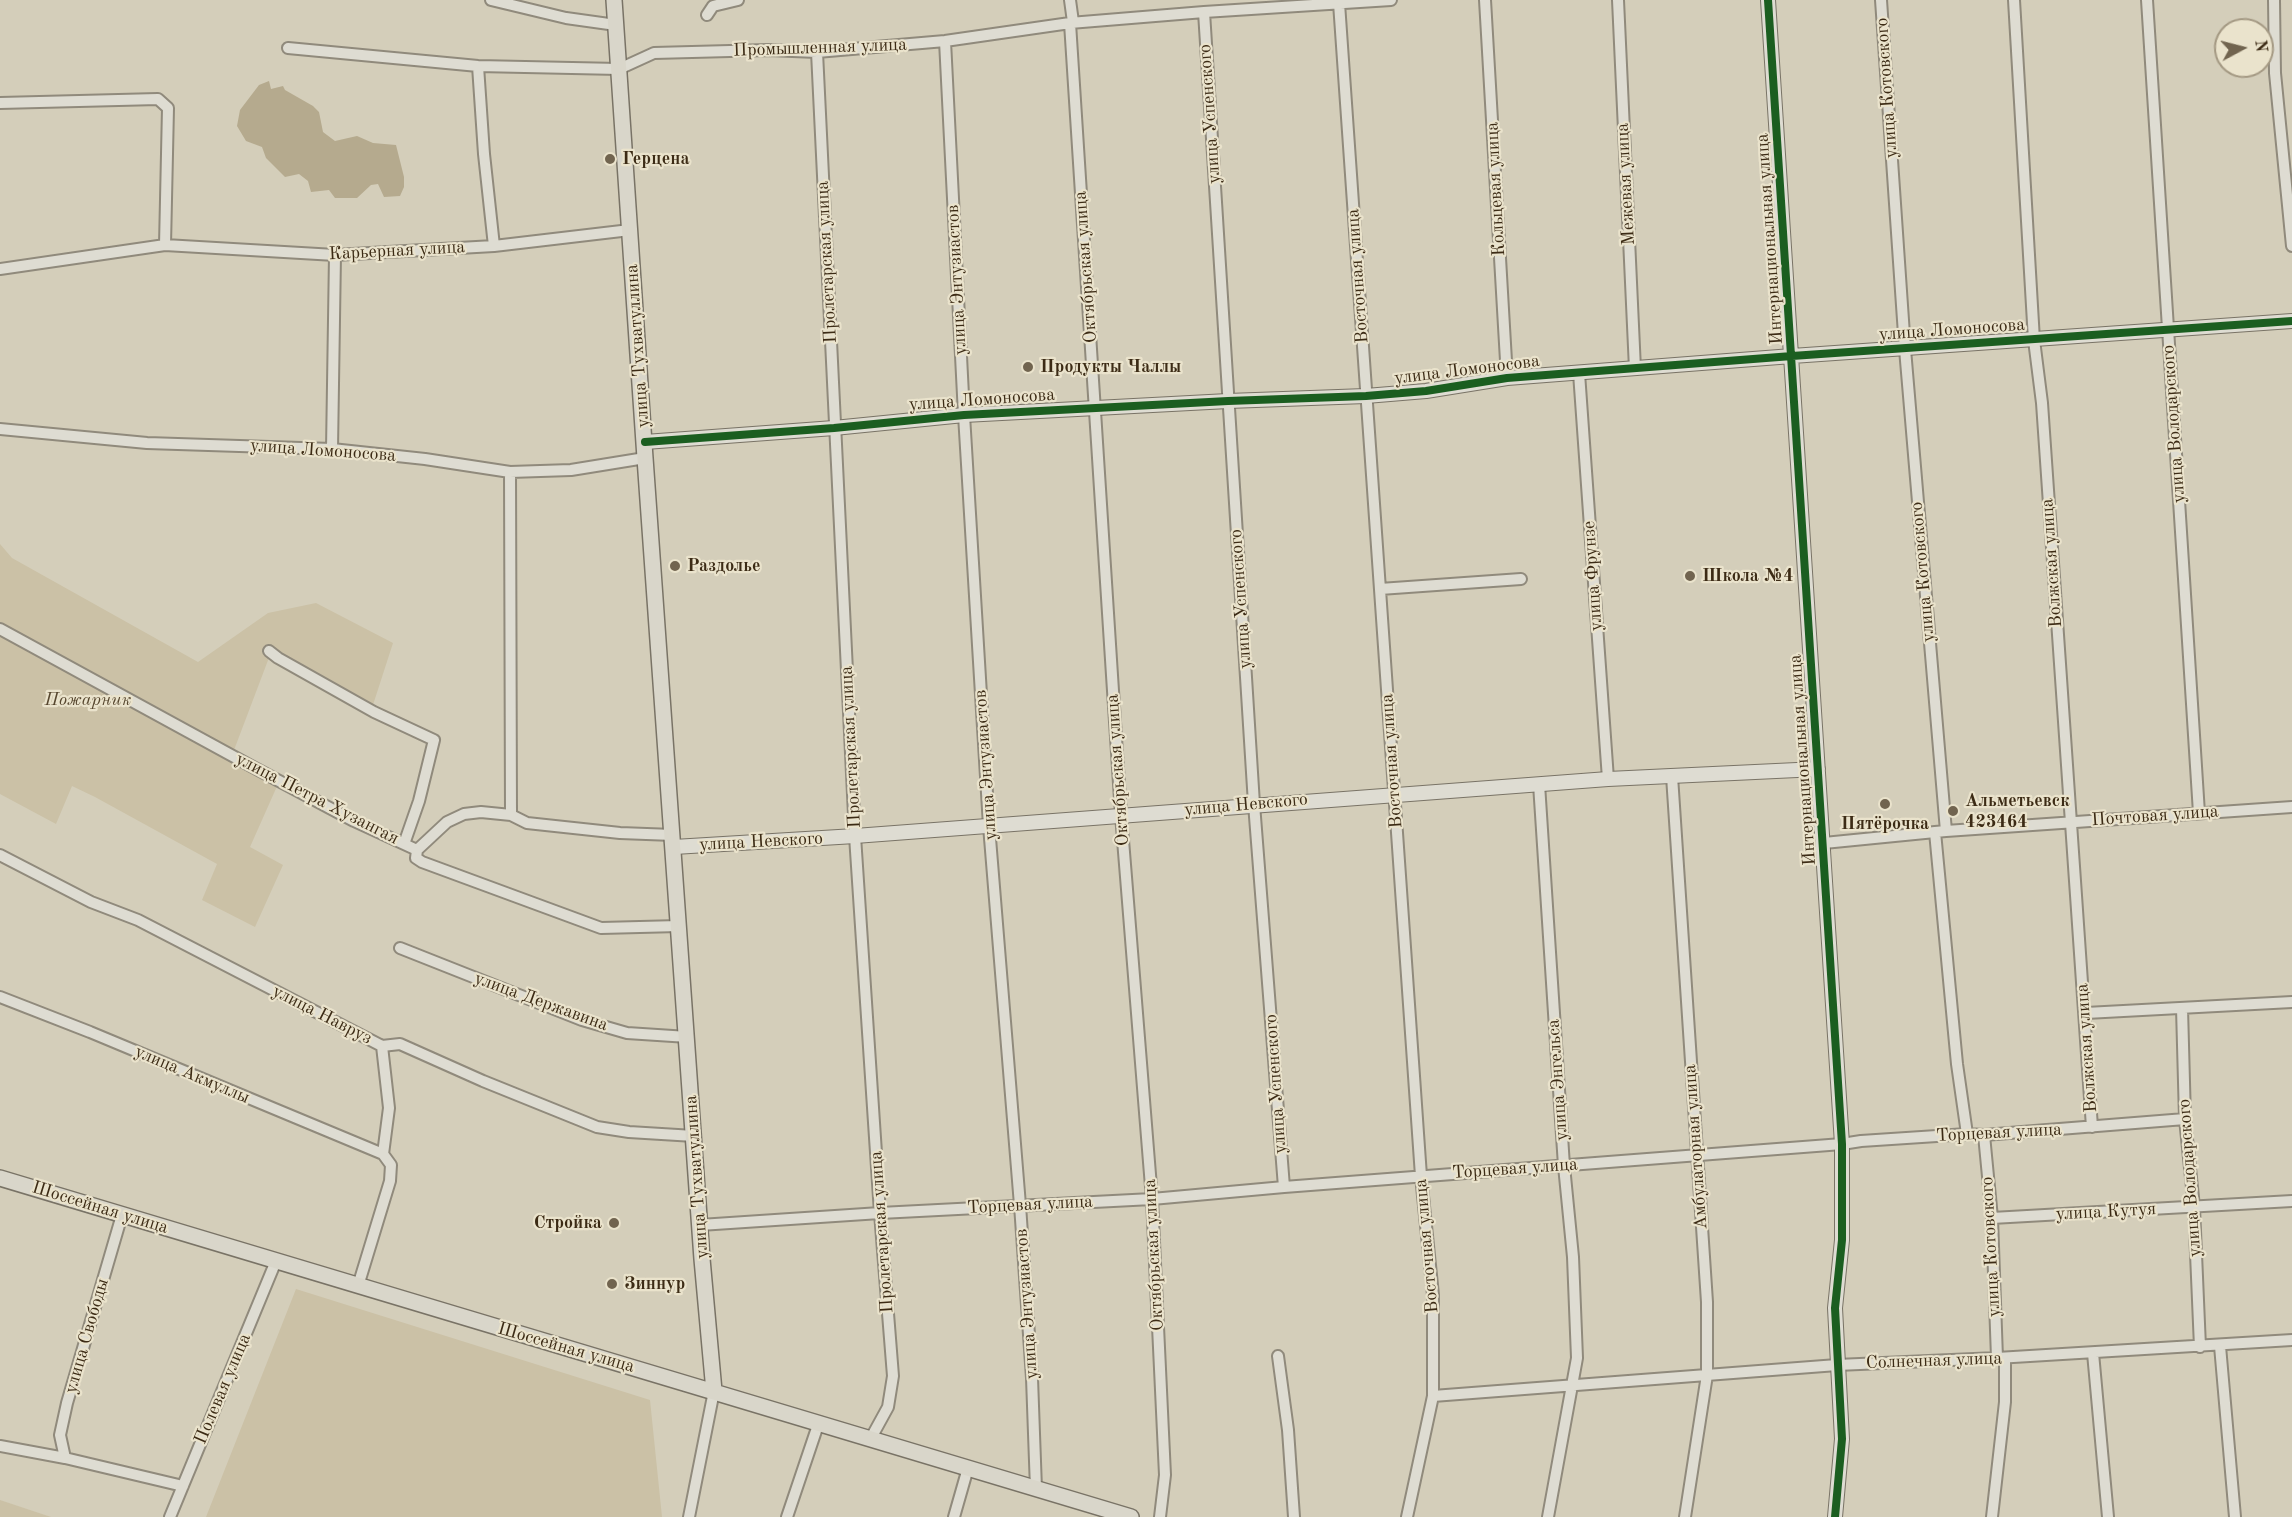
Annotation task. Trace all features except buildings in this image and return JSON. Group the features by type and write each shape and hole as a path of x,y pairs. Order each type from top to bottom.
{"main road":[{"name":"улица Тухватуллина","path":"614,0 700,1225 714,1391"},
{"name":"Шоссейная улица","path":"0,1178 1131,1517"}],"street":[{"path":"491,0 566,18 616,25"},
{"path":"707,15 713,6 738,0"},
{"name":"Октябрьская улица","path":"1070,0 1121,815 1152,1199 1165,1475 1160,1517"},
{"name":"Промышленная улица","path":"288,48 478,66 619,69 654,53 768,50 817,52 945,41 1071,22 1391,0"},
{"name":"Кольцевая улица","path":"1485,0 1507,378"},
{"name":"Межевая улица","path":"1618,0 1635,369"},
{"name":"Интернациональная улица","path":"1768,0 1842,1144 1842,1240 1835,1308 1842,1439 1835,1517"},
{"name":"улица Котовского","path":"1881,0 1957,1064 1967,1134"},
{"name":"Волжская улица","path":"2014,0 2034,340 2042,403 2062,720 2072,822 2092,1126"},
{"name":"улица Володарского","path":"2147,0 2199,813"},
{"path":"2274,0 2275,73 2292,246"},
{"name":"Восточная улица","path":"1339,3 1421,1176 1433,1295 1433,1396 1407,1517"},
{"name":"улица Успенского","path":"1204,12 1254,804 1284,1187"},
{"name":"улица Энтузиастов","path":"945,41 964,415 989,826 1020,1205 1032,1378 1036,1489"},
{"name":"Пролетарская улица","path":"817,52 855,836 893,1376 888,1407 871,1438"},
{"path":"478,66 484,154 494,246"},
{"path":"0,103 158,99 168,108 165,245"},
{"name":"Карьерная улица","path":"0,269 165,245 335,255 494,246 630,230"},
{"path":"332,450 335,255"},
{"name":"улица Ломоносова","path":"645,442 834,428 964,415 1095,407 1366,396 1426,391 1507,378 2292,321"},
{"name":"улица Фрунзе","path":"1579,373 1608,779"},
{"name":"улица Ломоносова","path":"0,429 147,443 332,450 425,459 510,472 572,470 645,458"},
{"path":"510,472 511,815"},
{"path":"1380,589 1521,579"},
{"name":"улица Петра Хузангая","path":"0,629 250,766 417,850 416,858 422,862 602,928 679,926"},
{"path":"269,651 374,712 434,740 419,801 404,844"},
{"name":"улица Невского","path":"673,841 855,836 1608,779 1818,769"},
{"name":"Амбулаторная улица","path":"1672,776 1707,1302 1707,1375 1685,1517"},
{"name":"улица Энгельса","path":"1539,784 1563,1166 1573,1257 1577,1358 1548,1517"},
{"name":"Почтовая улица","path":"1824,843 1941,832 2292,807"},
{"path":"417,850 447,822 464,814 481,812 511,815 527,823 673,841"},
{"name":"улица Навруз","path":"0,855 91,902 138,920 382,1046 400,1044 483,1081 597,1127 629,1132 694,1136"},
{"name":"улица Державина","path":"400,948 582,1020 627,1033 688,1037"},
{"name":"улица Акмуллы","path":"0,997 382,1154"},
{"path":"2086,1013 2292,1002"},
{"name":"улица Володарского","path":"2182,1008 2185,1119 2194,1207 2200,1347"},
{"path":"358,1286 390,1181 392,1165 382,1154 389,1108 382,1046"},
{"name":"Торцевая улица","path":"700,1225 1152,1199 1861,1141 1967,1134 1983,1136 2185,1119"},
{"name":"улица Котовского","path":"1983,1136 1992,1218 2005,1402 1992,1517"},
{"name":"улица Кутуя","path":"1992,1218 2292,1201"},
{"name":"улица Свободы","path":"65,1458 60,1435 67,1403 122,1215"},
{"name":"Полевая улица","path":"170,1517 276,1261"},
{"name":"Солнечная улица","path":"1433,1396 1837,1365 2093,1353 2292,1340"},
{"path":"2220,1346 2235,1517"},
{"path":"2093,1353 2108,1517"},
{"path":"1278,1356 1288,1430 1294,1517"},
{"name":"улица Тухватуллина","path":"689,1517 714,1391"},
{"path":"787,1517 819,1422"},
{"path":"0,1446 65,1458 183,1486"},
{"path":"954,1517 968,1468"}],"green space":[{"name":"Пожарник","path":"0,544 12,558 198,662 268,613 316,603 393,643 372,708 270,655 231,758 278,784 250,847 283,865 255,927 202,900 217,864 95,797 72,786 56,824 0,794"},
{"path":"296,1289 650,1400 662,1517 206,1517"},
{"path":"0,1500 51,1517 0,1517"}],"shaded area":[{"path":"269,81 271,89 283,86 285,90 313,106 319,112 323,132 335,141 357,136 373,143 396,145 404,177 404,187 400,196 384,197 378,184 371,185 357,198 335,198 329,190 311,192 308,181 299,174 285,177 266,158 262,147 246,141 237,126 240,110 259,85"}],"cycle path":[{"path":"1768,0 1842,1144 1842,1240 1835,1308 1842,1439 1835,1517"},
{"path":"645,442 834,428 964,415 1366,396 1426,391 1507,378 2292,321"}],"place":[{"name":"Герцена","path":"610,159"},
{"name":"Продукты Чаллы","path":"1028,367"},
{"name":"Раздолье","path":"675,566"},
{"name":"Школа №4","path":"1690,576"},
{"name":"Пятёрочка","path":"1885,804"},
{"name":"Альметьевск 423464","path":"1953,811"},
{"name":"Стройка","path":"614,1223"},
{"name":"Зиннур","path":"612,1284"}]}
